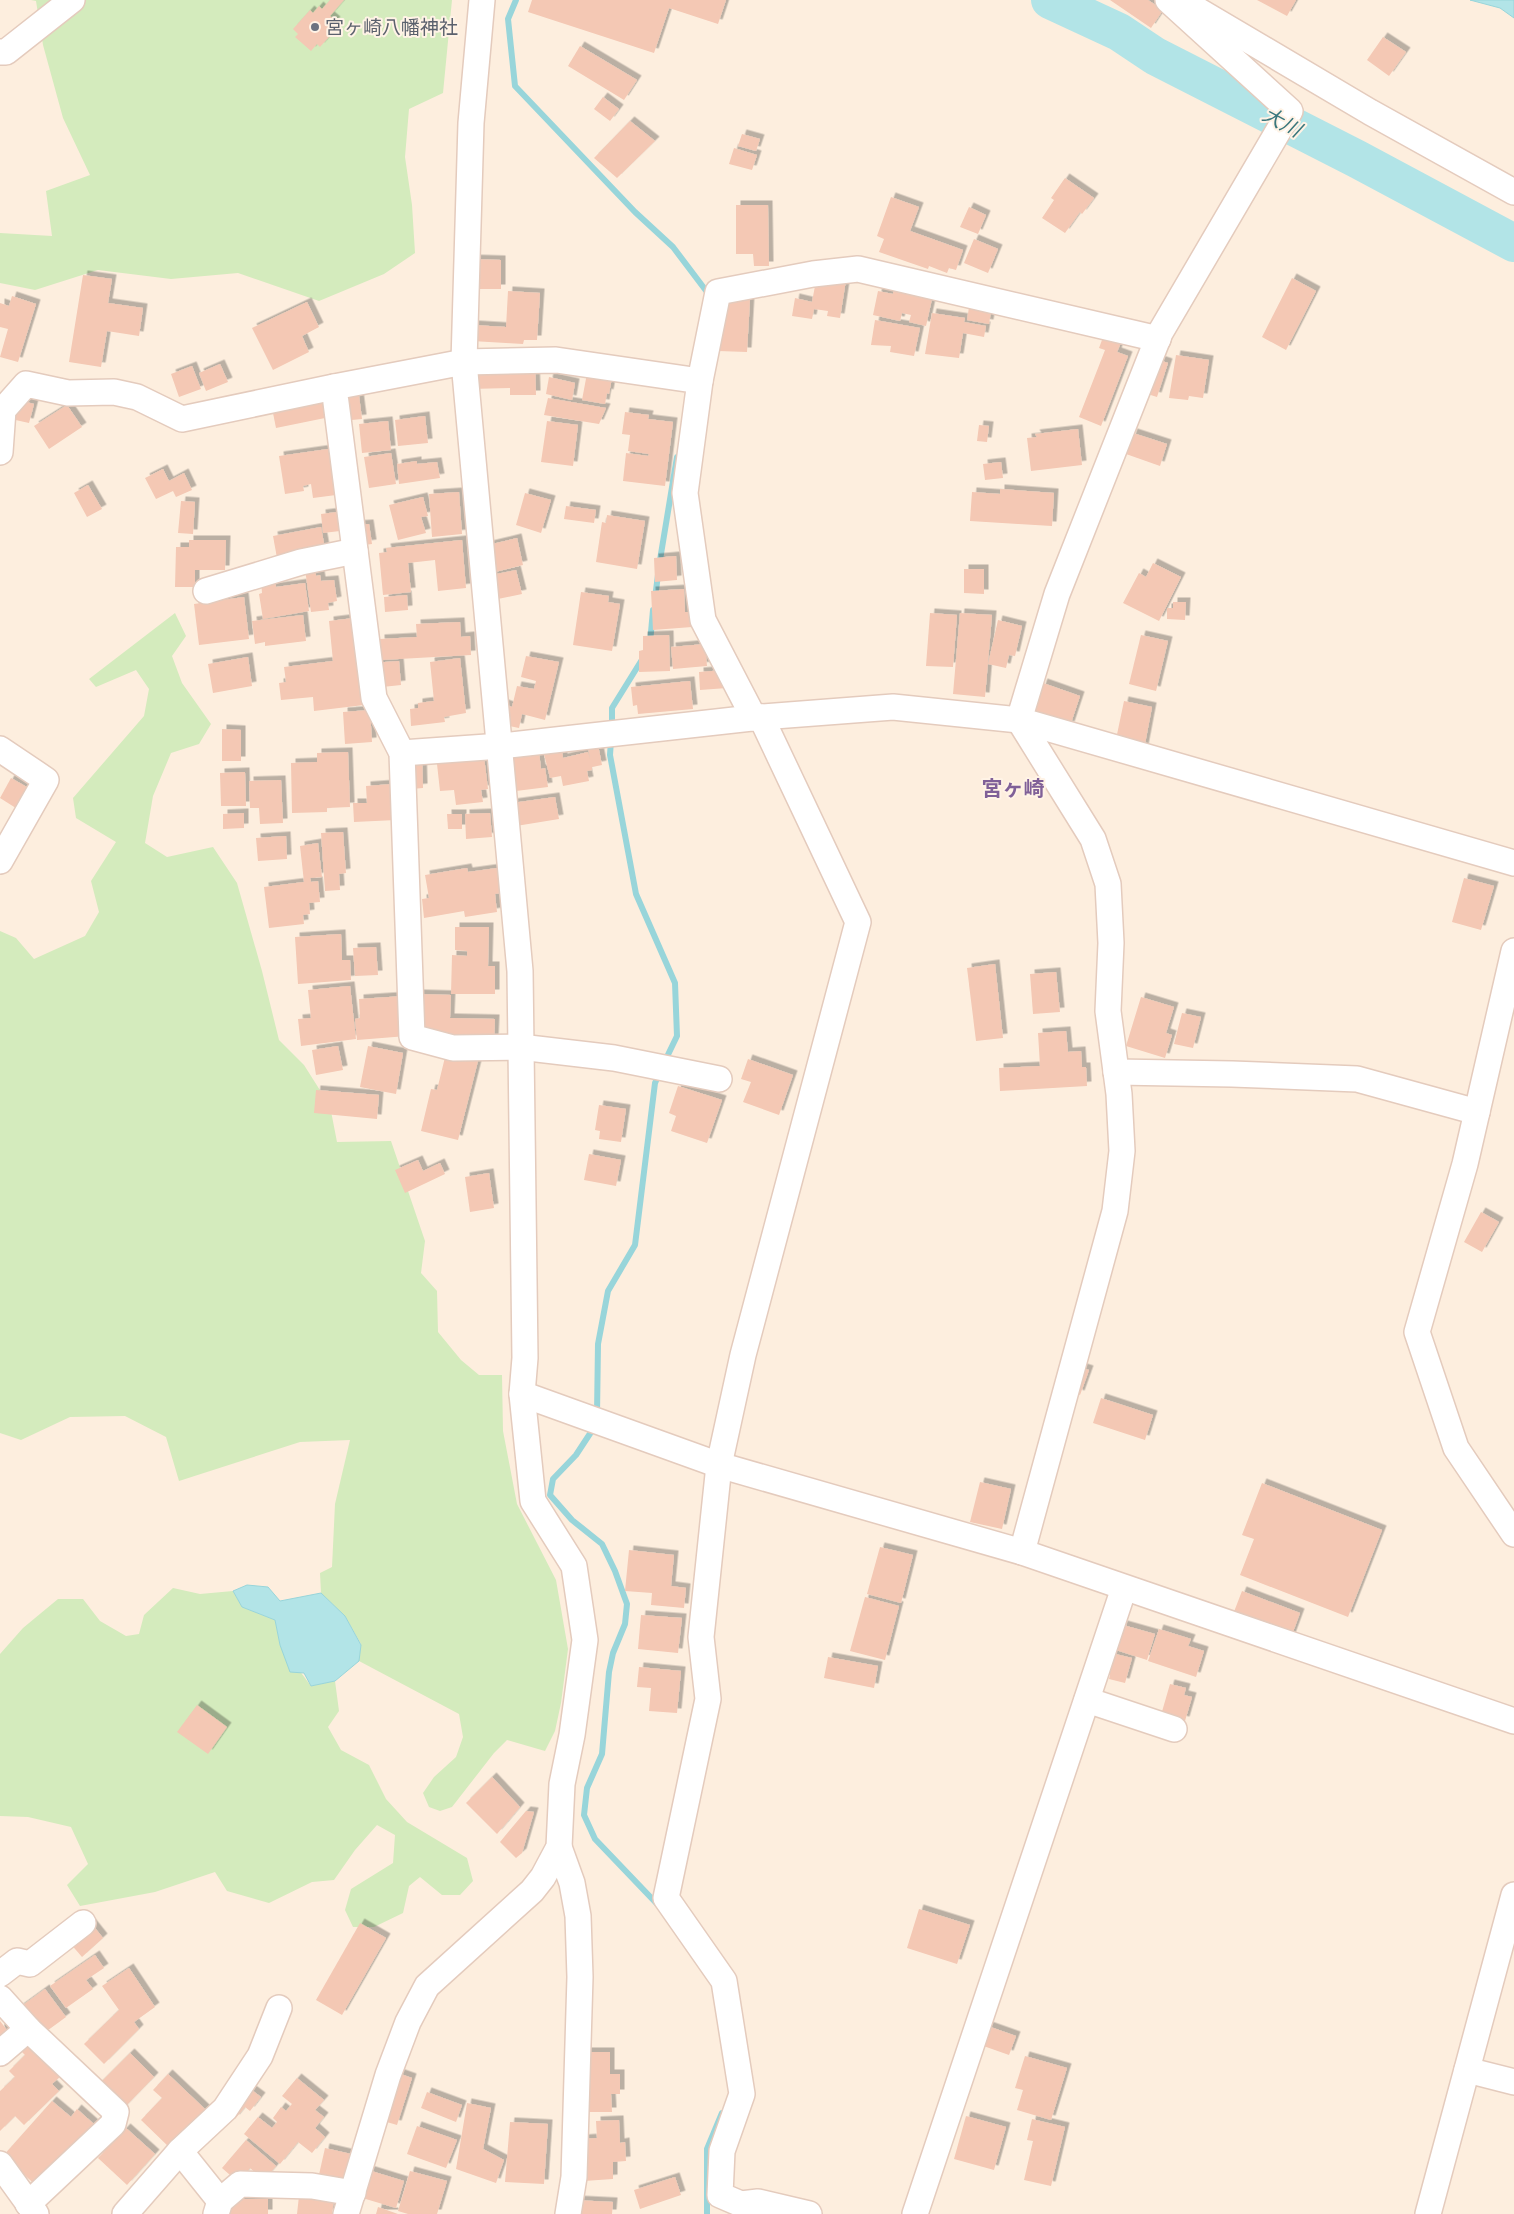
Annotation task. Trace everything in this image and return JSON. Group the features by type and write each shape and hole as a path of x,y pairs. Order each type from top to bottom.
{"street":[{"path":"0,52 6,52 72,0"},
{"path":"180,2151 218,2208 240,2184 312,2186 349,2204 388,2076 408,2022 427,1986 532,1891 543,1877 558,1847 562,1784 572,1735 586,1640 574,1566 532,1501 522,1394 525,1358 520,971 464,362 471,123 482,0"},
{"path":"1022,1552 1115,1211 1122,1151 1116,1072 1108,1011 1111,943 1108,884 1093,839 1019,720 1057,594 1158,339 1290,111 1168,0"},
{"path":"1182,0 1370,112 1514,192"},
{"path":"809,2214 758,2202 741,2204 720,2195 722,2151 742,2094 724,1981 666,1898 708,1699 701,1637 719,1465 744,1355 858,922 758,718 703,620 686,493 700,381 718,292 813,274 858,269 1158,339"},
{"path":"0,452 1,411 26,384 68,393 114,392 137,397 182,419 464,362 556,360 700,381"},
{"path":"334,387 374,698 402,753 412,1037 453,1048 520,1047 614,1058 718,1079"},
{"path":"206,591 301,562 355,550"},
{"path":"402,753 500,746 758,718 893,706 1019,720 1514,863"},
{"path":"0,749 46,780 0,861"},
{"path":"1514,951 1465,1164 1418,1332 1456,1448 1514,1534"},
{"path":"1116,1072 1232,1074 1357,1080 1477,1112"},
{"path":"522,1394 719,1465 1022,1552 1514,1721"},
{"path":"915,2214 1124,1588"},
{"path":"1087,1700 1174,1729"},
{"path":"558,1847 572,1883 578,1916 580,1977 574,2177 568,2214"},
{"path":"1428,2214 1514,1895"},
{"path":"0,1974 17,1961 30,1964 83,1923"},
{"path":"0,1998 28,2029 116,2112 113,2124 32,2209 0,2164"},
{"path":"124,2214 180,2151 225,2109 260,2056 280,2008"},
{"path":"0,2053 28,2029"},
{"path":"1467,2070 1514,2082"}],"green space":[{"path":"31,0 452,0 443,93 409,109 405,157 412,205 415,253 384,274 319,301 238,273 171,279 98,270 35,290 0,283 0,233 52,236 46,191 90,175 63,118 43,45 36,1"},
{"path":"175,613 186,636 172,656 182,683 211,724 199,744 171,753 153,796 145,843 167,857 213,847 237,883 279,1040 304,1065 330,1106 337,1142 391,1141 425,1241 421,1273 437,1291 438,1332 461,1360 479,1375 502,1375 503,1431 517,1504 556,1580 568,1649 561,1703 555,1731 545,1751 507,1740 494,1753 452,1807 440,1811 429,1807 423,1793 434,1777 456,1757 463,1737 459,1714 359,1661 361,1644 345,1616 321,1593 320,1573 332,1567 335,1504 350,1440 300,1442 179,1481 166,1437 125,1416 70,1417 21,1440 0,1433 0,931 16,938 34,959 85,936 99,912 91,881 116,842 76,818 73,798 144,716 149,689 136,670 96,687 89,679"},
{"path":"173,1588 200,1594 233,1591 242,1607 275,1620 280,1645 311,1686 335,1681 339,1711 328,1727 341,1750 369,1765 386,1799 407,1822 467,1858 473,1881 460,1895 442,1895 420,1877 409,1886 403,1913 374,1927 353,1927 345,1910 351,1889 393,1863 395,1835 377,1825 355,1850 334,1880 312,1882 269,1903 227,1891 215,1872 155,1892 80,1906 67,1885 88,1864 71,1827 28,1817 0,1816 0,1654 23,1628 58,1599 83,1599 100,1621 126,1636 139,1634 144,1615"}],"water":[{"path":"1470,0 1514,0 1514,18 1500,8"},
{"path":"247,1585 268,1587 280,1601 321,1593 345,1616 361,1645 359,1661 335,1681 311,1686 304,1673 290,1672 280,1645 275,1620 242,1607 233,1591"}],"building":[{"name":"宮ヶ崎八幡神社","path":"330,0 344,0 330,16 336,21 332,25 336,29 320,47 317,44 311,51 295,37 298,34 293,29 310,10 313,13 319,6 322,9"},
{"path":"532,0 726,0 718,24 669,8 654,53 528,12"},
{"path":"1110,0 1148,0 1163,10 1151,28"},
{"path":"1257,0 1296,0 1287,16"},
{"path":"1383,37 1406,52 1389,76 1367,60"},
{"path":"580,46 637,80 624,100 568,66"},
{"path":"603,97 619,109 610,121 594,109"},
{"path":"630,121 655,141 617,178 594,158"},
{"path":"742,134 760,139 756,151 738,146"},
{"path":"734,148 757,155 752,170 729,164"},
{"path":"1065,178 1094,198 1082,214 1080,212 1065,233 1042,218 1054,200 1051,198"},
{"path":"891,197 919,207 910,231 963,250 956,270 949,268 947,273 929,266 928,269 879,252 884,239 877,236"},
{"path":"736,205 768,205 769,266 754,266 753,254 736,254"},
{"path":"969,207 986,215 978,234 960,227"},
{"path":"974,239 998,249 988,273 964,263"},
{"path":"468,259 501,260 501,289 467,289"},
{"path":"83,275 112,279 108,303 143,308 139,336 107,331 101,367 69,362"},
{"path":"817,275 846,280 840,318 827,316 828,311 814,309 812,319 792,316 795,298 812,302"},
{"path":"1292,278 1316,291 1286,350 1262,337"},
{"path":"895,281 934,290 926,326 909,322 911,315 902,313 900,321 873,315 878,291 893,294"},
{"path":"508,291 540,293 537,340 524,340 523,344 472,341 473,325 506,327"},
{"path":"12,296 36,304 18,362 0,357 8,329 0,327 0,303 9,306"},
{"path":"721,297 750,299 747,352 718,351"},
{"path":"970,301 992,305 989,324 967,320"},
{"path":"307,302 319,327 302,336 309,352 273,370 252,328"},
{"path":"932,313 965,318 964,322 986,326 984,337 963,333 959,358 925,354"},
{"path":"875,320 920,328 914,356 890,352 891,346 871,345"},
{"path":"1105,332 1123,338 1117,352 1128,356 1101,426 1079,417 1105,350 1099,348"},
{"path":"1176,355 1209,360 1203,398 1189,396 1188,400 1169,398"},
{"path":"1153,358 1168,363 1157,397 1141,392"},
{"path":"535,363 536,395 510,395 510,388 470,389 470,365"},
{"path":"220,364 228,382 206,391 199,373"},
{"path":"192,366 201,389 179,397 171,374"},
{"path":"588,368 613,372 605,404 582,400"},
{"path":"549,377 575,383 572,400 546,394"},
{"path":"358,388 362,419 341,421 338,391"},
{"path":"320,393 325,418 276,428 271,403"},
{"path":"548,398 606,408 599,424 544,415"},
{"path":"15,399 34,404 29,423 11,419"},
{"path":"67,405 82,427 49,449 34,426"},
{"path":"625,412 649,415 648,419 673,422 665,486 623,481 626,453 648,456 649,454 628,451 630,435 622,434"},
{"path":"425,416 428,443 398,446 395,420"},
{"path":"388,421 391,450 362,453 359,424"},
{"path":"547,421 578,425 573,466 541,462"},
{"path":"979,425 989,426 987,442 977,441"},
{"path":"1078,429 1082,465 1031,471 1027,438 1037,437 1035,434"},
{"path":"1133,433 1167,444 1160,466 1126,454"},
{"path":"328,449 336,495 313,498 311,484 303,486 304,491 285,494 279,456"},
{"path":"391,453 396,484 369,488 364,457"},
{"path":"417,461 417,464 437,462 440,478 399,484 397,464"},
{"path":"1001,462 1003,478 985,480 983,464"},
{"path":"163,469 169,481 184,473 192,490 176,497 173,491 156,499 145,478"},
{"path":"88,485 102,509 87,517 74,493"},
{"path":"1000,489 1054,493 1052,526 970,521 972,492 1000,494"},
{"path":"459,492 462,534 432,537 429,494"},
{"path":"525,493 551,500 541,533 516,525"},
{"path":"423,497 428,516 421,517 426,533 398,540 389,505"},
{"path":"181,501 195,502 193,534 178,533"},
{"path":"566,506 596,510 594,523 564,519"},
{"path":"337,512 340,531 323,533 321,514"},
{"path":"607,515 645,521 637,569 596,562 602,522 606,523"},
{"path":"369,524 372,544 356,546 354,525"},
{"path":"321,527 325,549 277,558 273,536"},
{"path":"517,538 523,565 491,573 484,546"},
{"path":"189,540 226,540 225,570 195,570 195,587 175,587 176,547 189,547"},
{"path":"462,540 466,588 438,591 435,560 408,563 411,592 383,595 379,553 387,552 386,548"},
{"path":"676,556 677,580 655,582 654,558"},
{"path":"1153,563 1181,577 1159,621 1123,603 1139,573 1146,577"},
{"path":"315,567 316,576 320,575 321,581 334,580 337,601 328,603 329,610 311,612 305,569"},
{"path":"964,569 984,569 984,594 964,593"},
{"path":"516,570 522,594 493,600 487,576"},
{"path":"275,578 276,587 305,583 309,611 263,619 259,594 262,593 261,580"},
{"path":"684,589 685,612 691,612 692,627 653,630 651,591"},
{"path":"581,592 609,596 608,602 620,604 612,651 573,645"},
{"path":"407,595 408,610 385,612 384,597"},
{"path":"244,597 249,639 199,645 194,604"},
{"path":"1173,602 1186,602 1185,620 1167,619 1167,608 1173,608"},
{"path":"930,613 957,615 953,667 926,666"},
{"path":"960,613 992,615 985,697 953,694"},
{"path":"303,615 306,641 265,646 265,642 255,644 252,621"},
{"path":"354,618 364,705 314,711 313,697 281,700 279,683 286,682 284,667 333,661 329,621"},
{"path":"998,620 1022,626 1015,656 1009,655 1006,668 988,664"},
{"path":"460,622 461,637 470,636 471,655 381,660 380,639 417,637 416,624"},
{"path":"669,635 670,671 639,672 639,651 643,650 643,636"},
{"path":"1141,635 1168,641 1156,691 1129,684"},
{"path":"705,644 707,666 673,669 671,647"},
{"path":"526,656 559,662 545,720 522,714 519,728 500,724 501,703 512,707 517,686 534,689 536,681 521,677"},
{"path":"248,657 252,686 213,693 208,664"},
{"path":"460,658 466,713 444,717 445,722 411,726 410,709 418,708 418,703 434,701 430,662"},
{"path":"399,661 401,685 373,688 371,663"},
{"path":"725,670 727,688 700,690 699,672"},
{"path":"690,681 693,709 638,714 637,705 633,706 631,687"},
{"path":"1043,683 1080,696 1070,726 1033,712"},
{"path":"1124,701 1152,707 1144,749 1115,744"},
{"path":"370,710 372,742 345,744 343,712"},
{"path":"222,729 241,730 241,761 222,761"},
{"path":"538,743 541,769 545,768 548,787 508,792 503,747"},
{"path":"598,745 602,765 592,767 592,770 587,771 589,781 563,786 561,776 550,778 544,754 562,751 563,758 588,752 590,759 588,747"},
{"path":"483,749 488,789 481,790 483,802 456,805 454,790 440,791 436,755"},
{"path":"348,752 350,807 327,808 327,812 292,813 291,763 317,762 317,753"},
{"path":"422,754 423,788 411,789 409,755"},
{"path":"245,772 246,806 221,806 220,773"},
{"path":"11,778 32,790 19,810 0,798"},
{"path":"281,780 283,823 260,824 259,808 250,808 249,781"},
{"path":"393,784 396,820 354,822 353,803 367,803 366,786"},
{"path":"555,797 559,819 516,826 512,803"},
{"path":"244,813 244,828 223,829 223,814"},
{"path":"490,813 492,837 466,839 465,814"},
{"path":"447,814 462,814 462,829 448,829"},
{"path":"343,832 346,873 339,874 340,890 325,891 321,833"},
{"path":"286,836 287,859 258,861 256,838"},
{"path":"318,843 322,877 310,878 311,882 318,881 320,902 309,903 310,914 303,915 304,924 269,928 264,887 304,882 300,846"},
{"path":"467,868 468,872 497,868 501,893 495,894 497,912 465,917 464,911 424,918 422,899 429,898 425,875"},
{"path":"1464,878 1494,886 1481,930 1452,922"},
{"path":"455,927 489,927 488,966 495,966 495,994 451,994 452,955 467,956 467,951 455,950"},
{"path":"341,934 342,960 350,960 351,980 298,984 295,937"},
{"path":"376,947 378,975 355,976 353,948"},
{"path":"995,964 1003,1038 976,1041 967,968"},
{"path":"1056,972 1060,1012 1033,1014 1030,974"},
{"path":"350,986 356,1039 301,1046 298,1019 311,1018 308,990"},
{"path":"417,994 451,995 450,1018 495,1019 494,1041 415,1039"},
{"path":"404,996 407,1036 357,1040 355,1019 360,1018 359,999"},
{"path":"1141,997 1174,1007 1166,1033 1172,1035 1165,1058 1126,1046"},
{"path":"1182,1013 1201,1017 1193,1048 1174,1044"},
{"path":"1066,1031 1068,1052 1081,1051 1082,1067 1086,1067 1087,1086 1000,1091 999,1068 1040,1066 1038,1033"},
{"path":"338,1046 343,1070 316,1075 312,1050"},
{"path":"368,1046 403,1053 396,1094 360,1087"},
{"path":"447,1049 479,1057 458,1140 421,1131 431,1089 437,1090"},
{"path":"748,1059 793,1075 779,1115 743,1102 751,1082 741,1079"},
{"path":"678,1086 722,1100 707,1143 671,1131 676,1116 669,1113"},
{"path":"316,1090 379,1095 377,1119 314,1113"},
{"path":"599,1105 626,1109 621,1142 599,1139 600,1131 595,1130"},
{"path":"589,1154 621,1160 616,1186 584,1180"},
{"path":"418,1160 423,1171 440,1163 445,1174 405,1193 395,1170"},
{"path":"489,1173 494,1208 470,1212 465,1177"},
{"path":"1481,1212 1499,1222 1482,1252 1464,1242"},
{"path":"1076,1366 1089,1370 1080,1395 1068,1390"},
{"path":"1101,1398 1153,1415 1145,1440 1093,1423"},
{"path":"980,1482 1011,1489 1002,1529 970,1522"},
{"path":"1262,1483 1382,1530 1348,1617 1240,1575 1254,1539 1242,1535"},
{"path":"880,1547 913,1555 901,1603 867,1594"},
{"path":"629,1550 674,1555 671,1586 686,1588 684,1608 651,1605 652,1593 625,1591"},
{"path":"1242,1591 1300,1613 1290,1640 1232,1617"},
{"path":"865,1597 899,1606 885,1660 850,1651"},
{"path":"641,1615 682,1618 678,1653 638,1649"},
{"path":"1123,1625 1155,1634 1147,1660 1116,1650"},
{"path":"1159,1629 1191,1639 1188,1646 1204,1651 1196,1677 1148,1661"},
{"path":"1107,1652 1132,1658 1125,1683 1109,1679 1110,1675 1102,1673"},
{"path":"828,1657 878,1666 874,1688 824,1678"},
{"path":"639,1667 681,1671 677,1713 649,1711 651,1688 637,1687"},
{"path":"1170,1684 1186,1688 1184,1695 1192,1697 1185,1721 1161,1715"},
{"path":"197,1705 227,1727 208,1754 177,1732"},
{"path":"492,1777 520,1807 497,1834 466,1803"},
{"path":"526,1811 534,1812 522,1853 516,1858 500,1842"},
{"path":"919,1909 970,1925 957,1964 907,1948"},
{"path":"91,1923 103,1938 82,1957 69,1942"},
{"path":"360,1923 386,1938 342,2015 316,2000"},
{"path":"95,1955 104,1968 86,1980 93,1989 66,2008 50,1986"},
{"path":"129,1968 155,2007 134,2022 139,2029 104,2064 84,2044 119,2010 102,1986"},
{"path":"45,1989 66,2017 40,2036 19,2008"},
{"path":"0,2021 10,2034 0,2042"},
{"path":"982,2024 1016,2036 1009,2055 975,2043"},
{"path":"29,2035 65,2072 52,2084 59,2091 24,2125 15,2116 0,2131 0,2091 15,2077 9,2071 25,2055 17,2047"},
{"path":"581,2052 610,2052 610,2074 620,2074 620,2094 611,2094 612,2112 587,2112"},
{"path":"130,2053 154,2077 121,2111 96,2087"},
{"path":"1025,2056 1067,2068 1051,2120 1017,2110 1023,2090 1015,2088"},
{"path":"395,2072 412,2078 397,2125 380,2120"},
{"path":"168,2074 206,2110 170,2148 141,2120 162,2098 153,2090"},
{"path":"297,2078 324,2100 315,2110 324,2117 315,2128 325,2137 312,2153 298,2142 280,2164 244,2134 258,2117 272,2128 277,2122 273,2118 281,2107 286,2111 292,2104 282,2096"},
{"path":"245,2085 261,2097 250,2111 245,2107 235,2119 225,2111"},
{"path":"427,2092 462,2105 456,2122 421,2108"},
{"path":"52,2101 71,2117 77,2109 95,2125 39,2188 3,2156"},
{"path":"467,2103 491,2108 483,2149 504,2160 496,2183 456,2169"},
{"path":"966,2116 1006,2127 994,2170 954,2159"},
{"path":"1032,2119 1065,2127 1051,2186 1024,2180 1033,2141 1027,2140"},
{"path":"619,2120 620,2143 625,2142 626,2161 613,2162 613,2179 584,2181 582,2139 597,2138 596,2121"},
{"path":"510,2122 548,2124 544,2184 505,2182"},
{"path":"417,2126 457,2140 446,2168 407,2154"},
{"path":"126,2128 155,2154 127,2185 98,2158"},
{"path":"246,2140 276,2166 264,2180 250,2168 238,2182 222,2168"},
{"path":"325,2148 351,2154 343,2186 318,2179"},
{"path":"368,2170 404,2181 396,2208 359,2197"},
{"path":"410,2171 447,2181 437,2214 408,2214 398,2211"},
{"path":"675,2177 681,2195 640,2209 634,2190"},
{"path":"299,2196 334,2199 332,2214 297,2214"},
{"path":"224,2199 268,2199 268,2214 224,2214"},
{"path":"574,2200 613,2202 612,2214 573,2214"},
{"path":"378,2207 398,2214 376,2214"}],"waterway":[{"path":"516,0 508,19 515,86 635,212 673,247 707,292 707,298"},
{"name":"大川","path":"1050,0 1119,32 1155,56 1357,159 1514,243"},
{"path":"659,566 677,457"},
{"path":"655,598 658,575"},
{"path":"650,643 653,610"},
{"path":"612,730 612,708 643,658"},
{"path":"611,740 610,755 636,894 675,983 677,1036 664,1063"},
{"path":"597,1414 598,1344 608,1291 635,1245 655,1083 660,1072"},
{"path":"595,1426 576,1455 553,1479 550,1495 572,1520 602,1544 615,1571 627,1604 625,1624 613,1653 609,1672 602,1754 587,1788 584,1815 595,1839 659,1906"},
{"path":"707,2214 707,2149 722,2113"}],"place":[{"name":"宮ヶ崎八幡神社","path":"315,27"}],"district":[{"name":"宮ヶ崎","path":"1013,789"}]}
